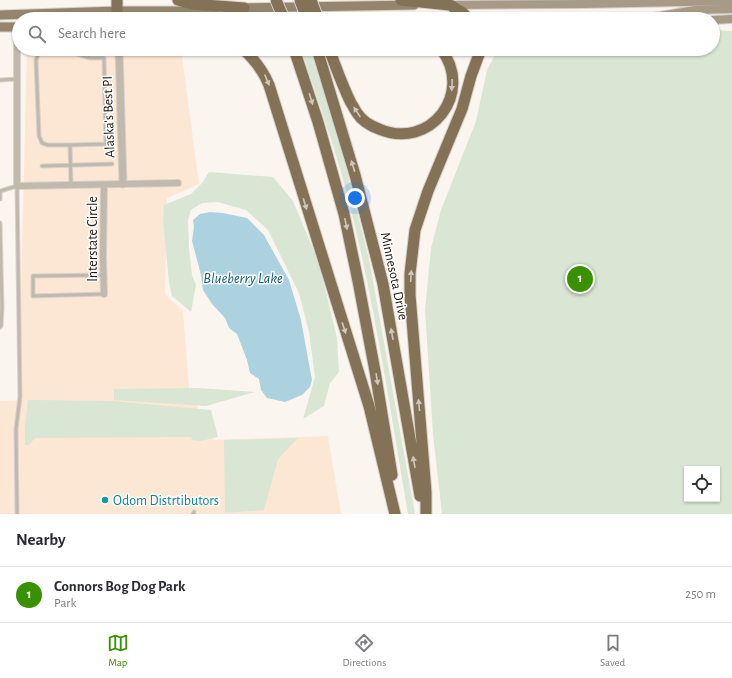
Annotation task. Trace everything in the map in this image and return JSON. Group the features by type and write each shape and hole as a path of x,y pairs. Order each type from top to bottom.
{"highway":[{"path":"117,0 118,12"},
{"path":"178,0 192,4 244,8"},
{"path":"276,0 281,12"},
{"path":"300,0 304,12"},
{"path":"311,0 315,12"},
{"path":"402,0 450,5 461,12"},
{"path":"250,56 258,64 269,85 369,406 397,514"},
{"path":"296,56 318,122 344,214 375,371 397,514"},
{"name":"Minnesota Drive","path":"319,56 355,175 383,284 425,514"},
{"path":"332,56 347,94 357,113 364,121 374,127 392,134 401,134 417,132 424,129 439,118 448,104 453,87 453,78 451,67 446,56"},
{"path":"471,76 472,56"},
{"path":"425,514 426,492 410,295 410,274 415,230 428,191 462,109 478,56"}],"main road":[{"path":"168,12 244,8 732,1"},
{"path":"683,12 695,10 732,9"},
{"path":"0,14 12,14"},
{"path":"720,20 732,19"},
{"path":"0,27 12,27"}],"street":[{"path":"17,56 17,186 178,183"},
{"name":"Alaska's Best PI","path":"119,56 123,184"},
{"name":"Interstate Circle","path":"104,184 104,294"}],"lane":[{"path":"38,56 36,60 39,136 42,143 48,145 106,144 104,58 90,58 84,56"},
{"path":"0,80 17,79"},
{"path":"70,145 71,185"},
{"path":"42,166 112,164"},
{"path":"0,199 0,191 17,186 20,397 16,430 17,514"},
{"path":"0,222 2,308 0,327"},
{"path":"103,275 33,276 33,296 104,294"}],"shaded area":[{"path":"27,56 182,56 199,184 167,198 165,294 183,311 189,387 213,440 328,436 341,514 0,514 0,401 22,400 20,331"}],"green space":[{"path":"720,30 732,31 732,514 442,514 433,434 425,310 431,248 441,210 476,121 487,70 494,56 720,56"},
{"path":"303,56 312,56 338,136 369,259 415,514 408,514 376,326 361,251 335,152"},
{"path":"209,172 273,177 293,201 319,263 337,338 339,372 330,383 324,406 303,419 315,377 309,332 299,293 268,230 246,210 218,202 202,203 191,210 188,220 189,248 192,275 196,285 191,312 172,296 169,283 163,220 164,205 191,194 202,183"},
{"path":"198,388 255,392 206,406 114,400 114,389"},
{"path":"28,400 112,401 211,410 218,437 200,441 192,440 191,437 35,438 29,445 25,445"},
{"path":"298,438 278,459 264,510 225,513 224,440"}],"water":[{"name":"Blueberry Lake","path":"210,212 247,218 264,235 289,280 301,320 312,380 310,387 302,395 285,402 267,398 261,390 259,379 250,373 247,360 237,334 229,328 225,318 212,304 203,290 201,275 192,241 194,227 193,220 200,214"}],"place":[{"name":"Connors Bog Dog Park","path":"580,279"},
{"name":"Odom Distrtibutors","path":"105,500"}]}
